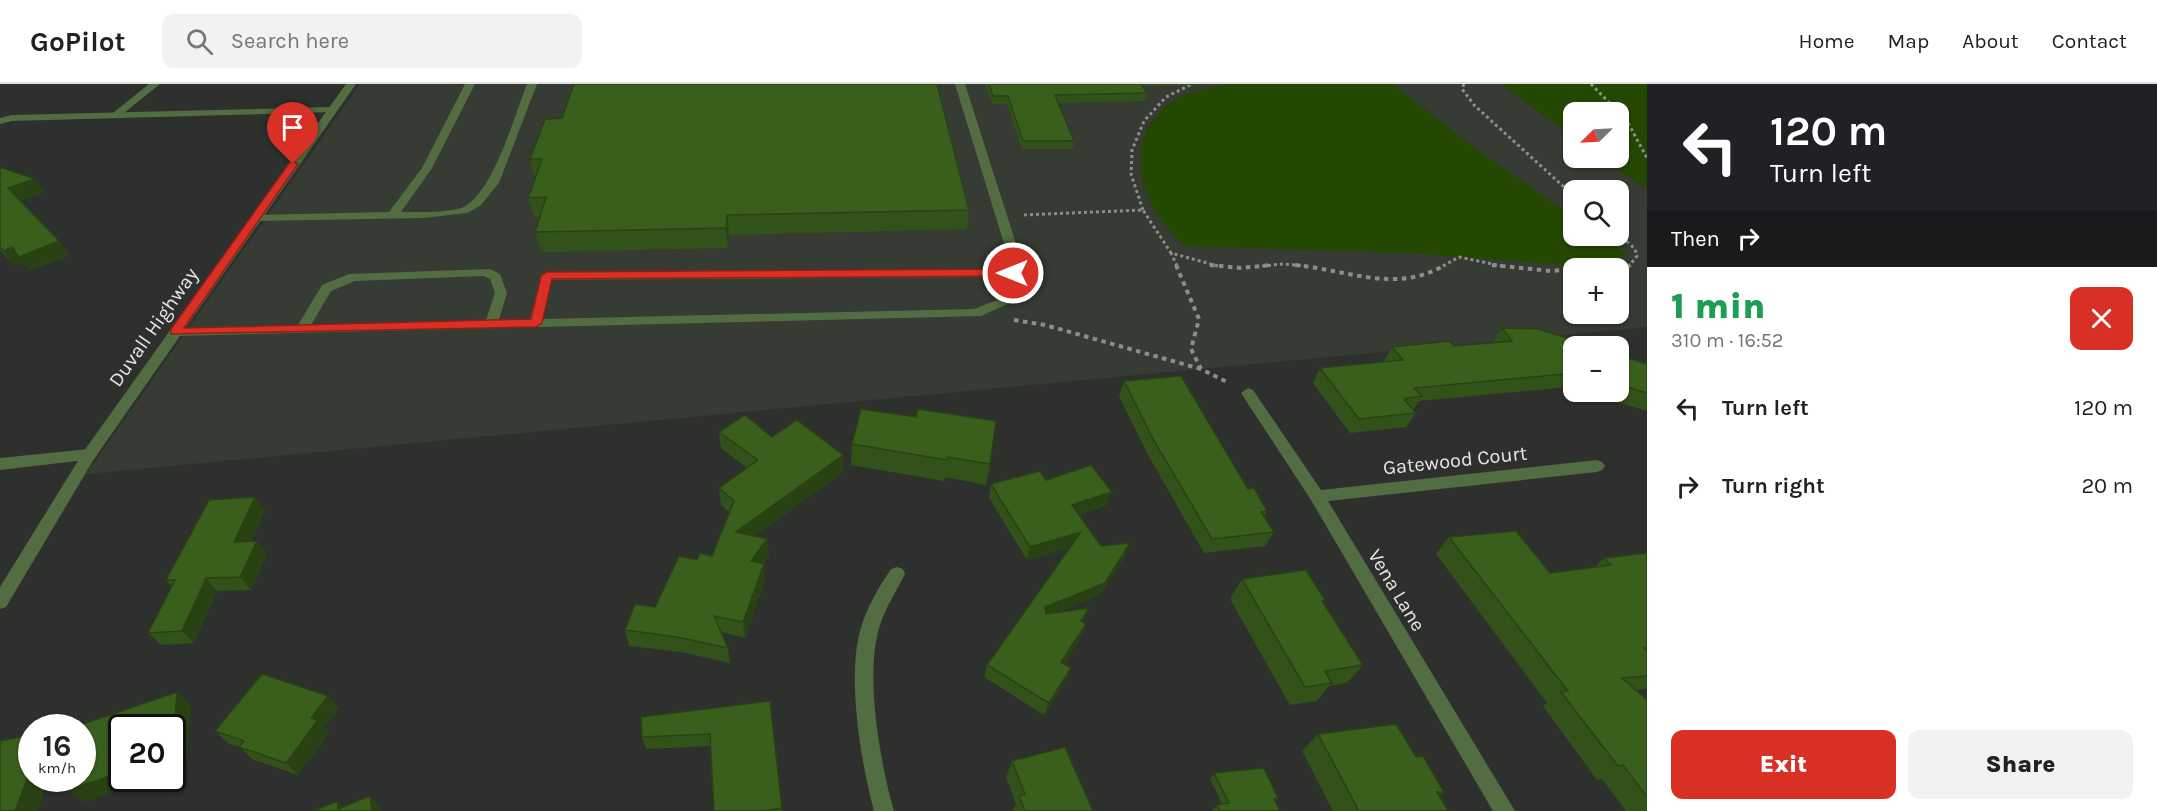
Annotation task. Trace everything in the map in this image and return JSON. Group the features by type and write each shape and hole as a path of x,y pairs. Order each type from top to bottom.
{"street":[{"path":"116,115 155,84"},
{"name":"Duvall Highway","path":"0,602 88,455 351,84"},
{"path":"392,216 427,168 470,84"},
{"path":"255,218 392,216 463,211 477,204 494,183 532,84"},
{"path":"175,332 976,313 1017,297 1012,250 960,84"},
{"path":"0,121 12,118 331,110"},
{"path":"302,328 326,288 353,277 474,272 486,272 496,277 500,283 501,293 491,324"},
{"path":"536,323 547,276 1013,273"},
{"name":"Vena Lane","path":"1248,393 1317,496 1505,811"},
{"path":"0,464 88,455"},
{"name":"Gatewood Court","path":"1317,496 1598,466"},
{"path":"884,811 871,756 866,649 881,598 897,574"}],"path":[{"path":"1192,84 1166,97 1144,121 1132,150 1131,174 1143,210 1171,253 1200,319 1191,349 1201,369"},
{"path":"1464,84 1462,89 1475,106 1563,186"},
{"path":"1591,84 1627,121 1647,158"},
{"path":"1001,216 1143,210"},
{"path":"1629,243 1635,249 1637,256 1629,267"},
{"path":"1171,253 1195,263 1248,268 1282,264 1317,268 1356,278 1409,279 1430,274 1459,257 1497,266 1563,270"},
{"path":"976,313 1045,325 1201,369 1248,393"}],"shaded area":[{"path":"360,84 1501,84 1563,130 1563,168 1616,168 1647,190 1647,327 86,474"}],"green space":[{"path":"1228,84 1393,84 1470,144 1563,210 1563,246 1615,246 1627,254 1621,258 1563,258 1563,265 1407,253 1183,246 1157,214 1146,192 1140,159 1142,142 1157,114 1170,103 1202,89"},
{"path":"1501,84 1647,84 1647,190 1616,168 1629,168 1629,102 1563,102 1563,130"}],"building":[{"path":"574,84 937,84 969,210 727,215 726,228 535,232 546,197 528,198 542,159 530,159 545,119 562,118"},
{"path":"989,84 1141,84 1147,93 1055,95 1074,141 1023,141 1008,96 993,96"},
{"path":"0,167 35,179 8,188 59,241 19,257 12,247 4,251 0,247"},
{"path":"1502,328 1539,329 1563,337 1563,374 1414,388 1422,396 1404,399 1416,413 1359,419 1320,368 1403,360 1392,347 1449,341 1454,346 1512,341"},
{"path":"1629,358 1647,364 1647,393 1629,387"},
{"path":"1181,376 1248,489 1254,488 1267,511 1261,512 1274,532 1212,539 1153,439 1124,381"},
{"path":"861,409 916,417 918,409 996,421 990,464 948,457 947,460 852,444"},
{"path":"745,415 772,437 797,420 843,455 736,532 767,539 751,561 764,564 743,622 714,616 728,648 677,637 625,630 635,604 655,607 679,556 697,560 700,553 712,556 734,501 719,488 758,460 719,432"},
{"path":"1091,465 1112,492 1072,505 1101,546 1130,543 1105,583 1045,607 1046,614 1089,608 1081,621 1086,624 1061,662 1071,668 1049,703 987,665 1081,532 1030,547 991,484 1040,471 1046,480"},
{"path":"255,497 234,542 257,541 240,577 206,578 182,631 148,633 175,580 166,580 209,500"},
{"path":"1516,531 1550,573 1611,565 1604,558 1647,553 1647,648 1644,648 1647,651 1647,676 1622,678 1647,700 1647,797 1623,765 1618,766 1561,692 1568,691 1449,537"},
{"path":"1306,570 1325,600 1322,601 1363,665 1325,671 1332,683 1305,687 1242,579"},
{"path":"262,674 328,696 311,718 318,720 286,763 239,747 244,741 215,731"},
{"path":"177,692 175,714 112,714"},
{"path":"770,701 782,808 762,811 714,811 710,734 642,737 641,717"},
{"path":"108,715 108,777 96,781 96,720"},
{"path":"1396,724 1416,757 1423,756 1444,792 1437,792 1448,811 1359,811 1318,734"},
{"path":"18,738 18,792 22,792 15,811 0,811 0,741"},
{"path":"1065,747 1093,811 1025,811 1019,796 1025,794 1012,761"},
{"path":"1264,768 1278,798 1274,799 1280,811 1220,811 1217,805 1229,803 1214,773"},
{"path":"370,796 372,811 313,811 338,801 338,809"}],"route":[{"path":"293,164 175,332 536,323 547,276 1013,273"}]}
